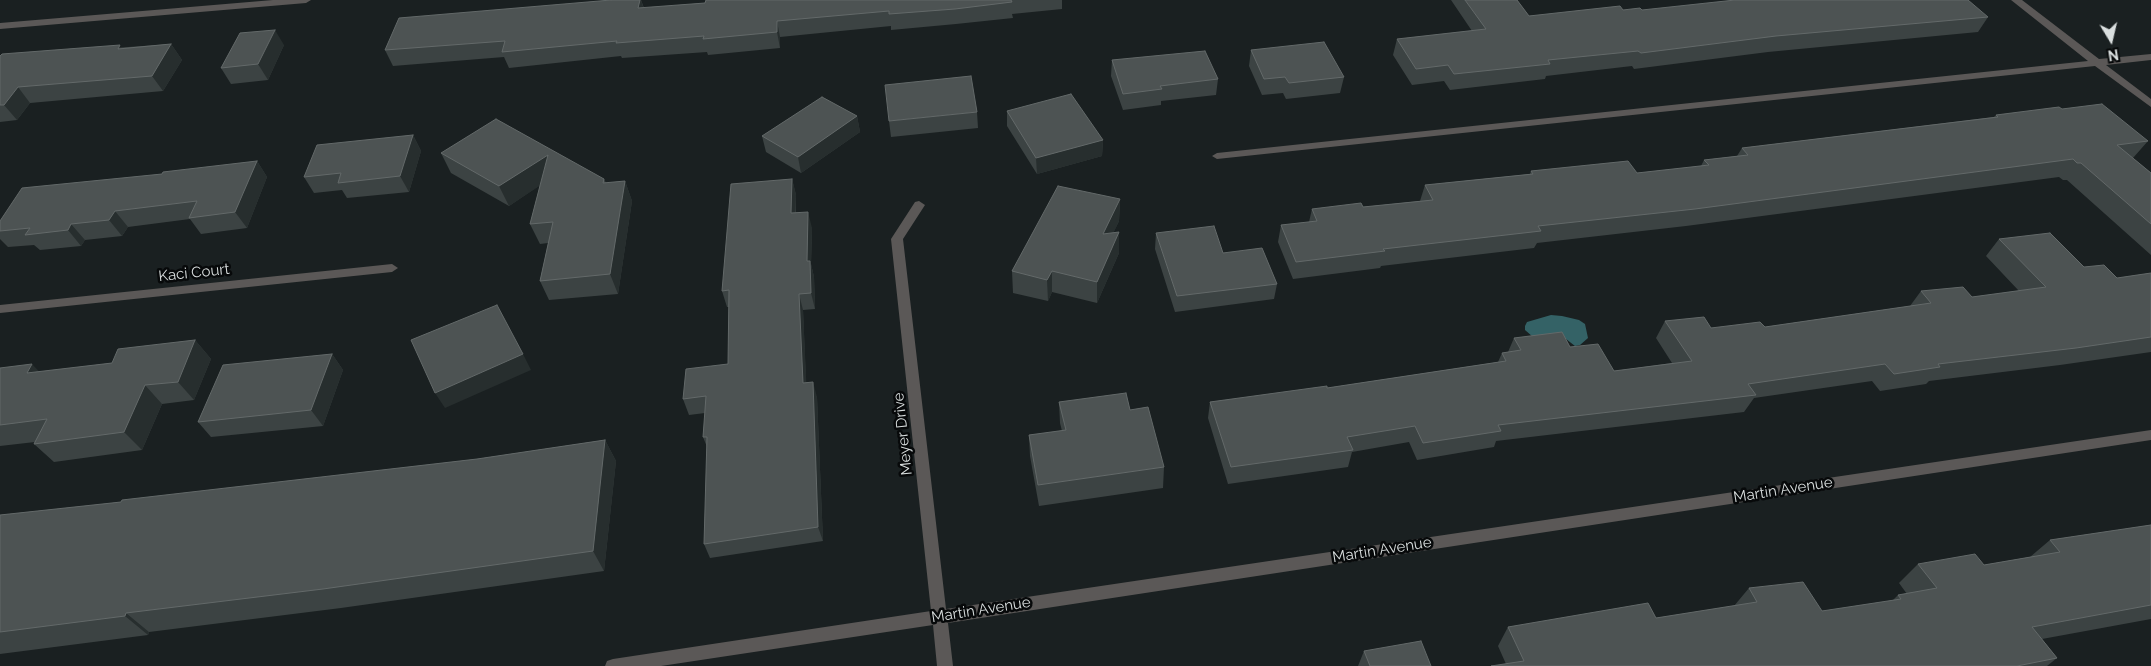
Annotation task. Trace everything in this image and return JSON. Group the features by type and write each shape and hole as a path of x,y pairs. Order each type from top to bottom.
{"street":[{"path":"0,26 306,0"},
{"path":"2016,0 2151,104"},
{"path":"1217,156 2151,57"},
{"name":"Meyer Drive","path":"919,205 897,239 945,666"},
{"name":"Kaci Court","path":"0,309 392,268"},
{"name":"Martin Avenue","path":"613,666 2151,434"}],"water":[{"path":"1551,315 1579,320 1585,324 1588,338 1580,345 1575,346 1566,339 1533,337 1525,330 1527,322"}],"building":[{"path":"611,0 640,0 638,8 705,3 706,0 1011,0 1012,2 955,9 889,14 889,11 777,21 777,32 703,39 704,36 616,43 617,41 502,52 505,41 385,50 399,18"},
{"path":"1465,0 1517,0 1529,16 1620,6 1623,10 1640,8 1642,10 1735,0 1968,0 1988,17 1776,36 1641,53 1638,51 1548,60 1550,64 1454,74 1448,65 1416,69 1397,39 1486,29"},
{"path":"275,30 258,64 221,68 240,33"},
{"path":"1324,42 1344,77 1289,83 1285,77 1264,79 1251,50"},
{"path":"171,44 152,76 18,87 4,105 0,105 0,56 2,54 120,45 118,49"},
{"path":"1205,51 1218,79 1160,86 1162,89 1123,94 1112,60"},
{"path":"971,76 977,112 889,121 885,85"},
{"path":"1071,94 1103,140 1036,158 1007,111"},
{"path":"822,97 857,116 798,157 762,136"},
{"path":"2102,104 2148,141 2117,145 2151,173 2151,224 2081,163 2077,163 2073,159 1695,209 1538,226 1541,231 1383,249 1385,251 1296,262 1281,225 1317,221 1312,209 1361,203 1363,207 1433,200 1425,185 1533,174 1531,171 1628,161 1637,173 1709,165 1704,160 1748,155 1742,148 1998,117 1996,115 2059,107 2062,109"},
{"path":"496,119 604,179 603,183 625,181 610,274 540,281 553,222 530,224 548,155 499,186 441,153"},
{"path":"413,135 400,176 338,183 341,173 304,177 317,145"},
{"path":"257,161 235,212 189,218 197,201 115,211 109,220 71,224 68,230 25,235 30,228 0,231 0,221 22,188 162,174 163,172"},
{"path":"792,179 791,213 808,212 807,261 810,261 811,293 799,294 803,383 813,382 818,527 704,544 707,437 703,437 706,396 683,399 686,369 728,364 729,290 722,291 731,184"},
{"path":"1058,186 1120,199 1103,234 1119,232 1097,282 1052,271 1047,280 1012,271"},
{"path":"1214,226 1223,253 1262,248 1277,284 1177,296 1156,233"},
{"path":"2050,233 2084,267 2104,265 2117,278 2151,273 2151,337 1938,364 1940,367 1894,374 1885,364 1748,384 1756,395 1498,425 1501,431 1423,443 1415,426 1347,437 1353,450 1231,467 1210,402 1327,386 1327,388 1506,361 1502,353 1521,350 1514,338 1562,332 1570,347 1598,344 1614,371 1692,361 1665,321 1704,317 1711,328 1760,322 1765,327 1931,303 1921,291 1963,287 1972,297 2046,287 1999,239"},
{"path":"497,305 523,354 435,393 411,340"},
{"path":"195,340 178,382 145,385 124,432 34,444 47,419 0,425 0,368 32,364 27,373 112,363 118,349"},
{"path":"332,354 311,410 198,422 223,365"},
{"path":"1126,393 1130,410 1148,407 1164,467 1038,485 1029,435 1066,430 1059,402"},
{"path":"605,440 593,551 323,589 126,613 125,616 0,632 0,515 477,459"},
{"path":"2151,525 2151,605 2032,627 2057,658 2017,666 1491,666 1524,661 1508,627 1648,603 1656,618 1757,602 1749,588 1803,582 1822,611 1901,599 1898,595 1937,588 1918,564 1975,554 1984,565 2060,552 2050,540"},
{"path":"1421,641 1431,666 1370,666 1364,651"}]}
